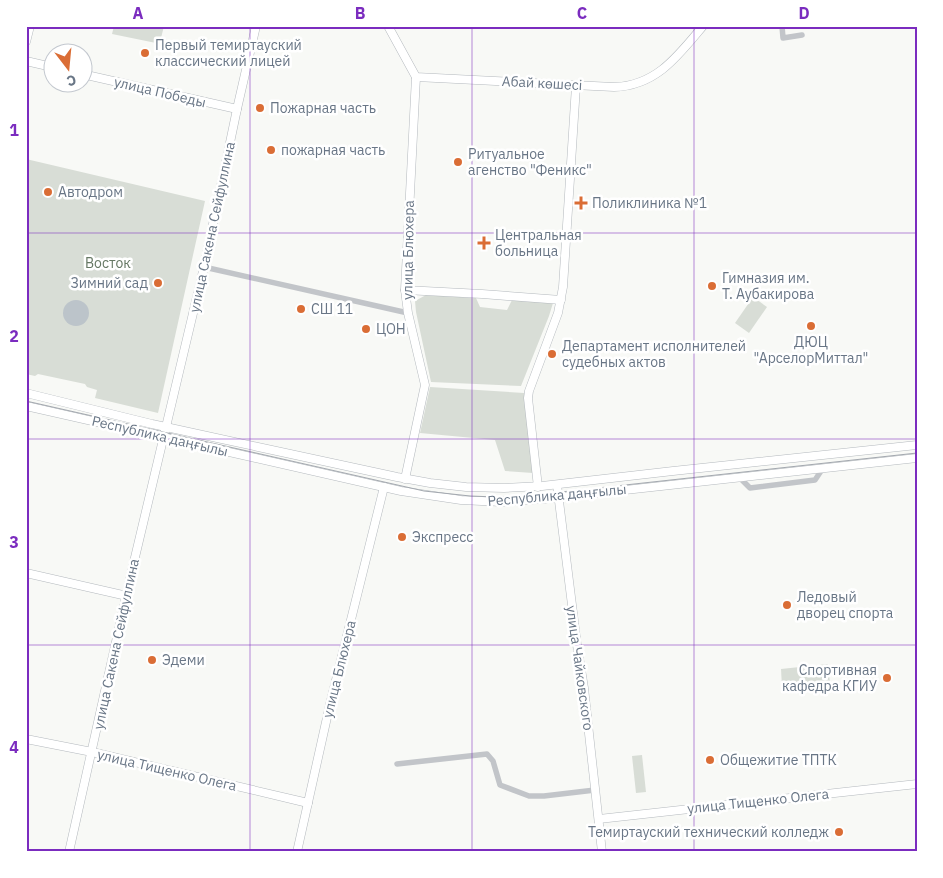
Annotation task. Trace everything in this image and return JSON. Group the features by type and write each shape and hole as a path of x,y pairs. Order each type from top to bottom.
{"street":[{"path":"26,42 30,26"},
{"name":"улица Сакена Сейфуллина","path":"69,852 163,437 204,267 256,26"},
{"path":"388,26 416,77"},
{"name":"Абай көшесі","path":"416,77 576,86 626,86 643,82 664,68 686,48 703,26"},
{"path":"782,26 783,38 802,35"},
{"path":"26,61 42,65"},
{"name":"улица Победы","path":"92,76 237,109"},
{"name":"улица Блюхера","path":"405,479 425,385 408,312 405,290 416,77"},
{"path":"538,487 528,391 558,313 564,287 576,86"},
{"path":"204,267 408,312"},
{"path":"405,290 561,300"},
{"name":"Республика даңғылы","path":"26,394 166,427 405,479 466,487 538,487 917,445"},
{"name":"Республика даңғылы","path":"26,406 401,491 460,500 502,502 558,497 917,458"},
{"path":"739,477 750,488 815,480 824,467"},
{"name":"улица Чайковского","path":"557,485 576,644 584,688 602,852"},
{"name":"улица Блюхера","path":"297,852 330,704 384,486"},
{"path":"26,573 127,596"},
{"name":"улица Тищенко Олега","path":"26,739 92,752 308,803"},
{"path":"397,764 487,754 493,761 500,784 529,796 596,790"},
{"name":"улица Тищенко Олега","path":"599,818 917,784"}],"green space":[{"path":"114,26 164,26 161,38 157,37 156,43 112,34"},
{"name":"Восток","path":"26,159 205,201 158,413 95,398 97,390 87,387 85,384 38,374 35,376 26,374"},
{"path":"426,295 476,298 480,307 507,310 512,300 553,303 521,386 431,382 415,301"},
{"path":"753,297 767,307 749,333 735,323"},
{"path":"430,387 524,393 533,473 505,471 495,440 420,433"},
{"path":"828,664 830,683 782,687 781,669"},
{"path":"642,755 646,792 636,793 632,756"}],"shaded area":[{"path":"76,300 85,304 89,313 85,322 76,326 67,322 63,313 67,304"}],"tram line":[{"path":"26,401 424,491 470,496 496,497 543,494 917,453"}],"place":[{"name":"Первый темиртауский классический лицей","path":"145,53"},
{"name":"Пожарная часть","path":"260,108"},
{"name":"пожарная часть","path":"271,150"},
{"name":"Ритуальное агенство \"Феникс\"","path":"458,162"},
{"name":"Автодром","path":"48,192"},
{"name":"Поликлиника №1","path":"581,203"},
{"name":"Центральная больница","path":"484,243"},
{"name":"Зимний сад","path":"158,283"},
{"name":"Гимназия им. Т. Аубакирова","path":"712,286"},
{"name":"СШ 11","path":"301,309"},
{"name":"ДЮЦ \"АрселорМиттал\"","path":"811,326"},
{"name":"ЦОН","path":"366,329"},
{"name":"Департамент исполнителей судебных актов","path":"552,354"},
{"name":"Экспресс","path":"402,537"},
{"name":"Ледовый дворец спорта","path":"787,605"},
{"name":"Эдеми","path":"152,660"},
{"name":"Спортивная кафедра КГИУ","path":"887,678"},
{"name":"Общежитие ТПТК","path":"710,760"},
{"name":"Темиртауский технический колледж","path":"839,832"}]}
